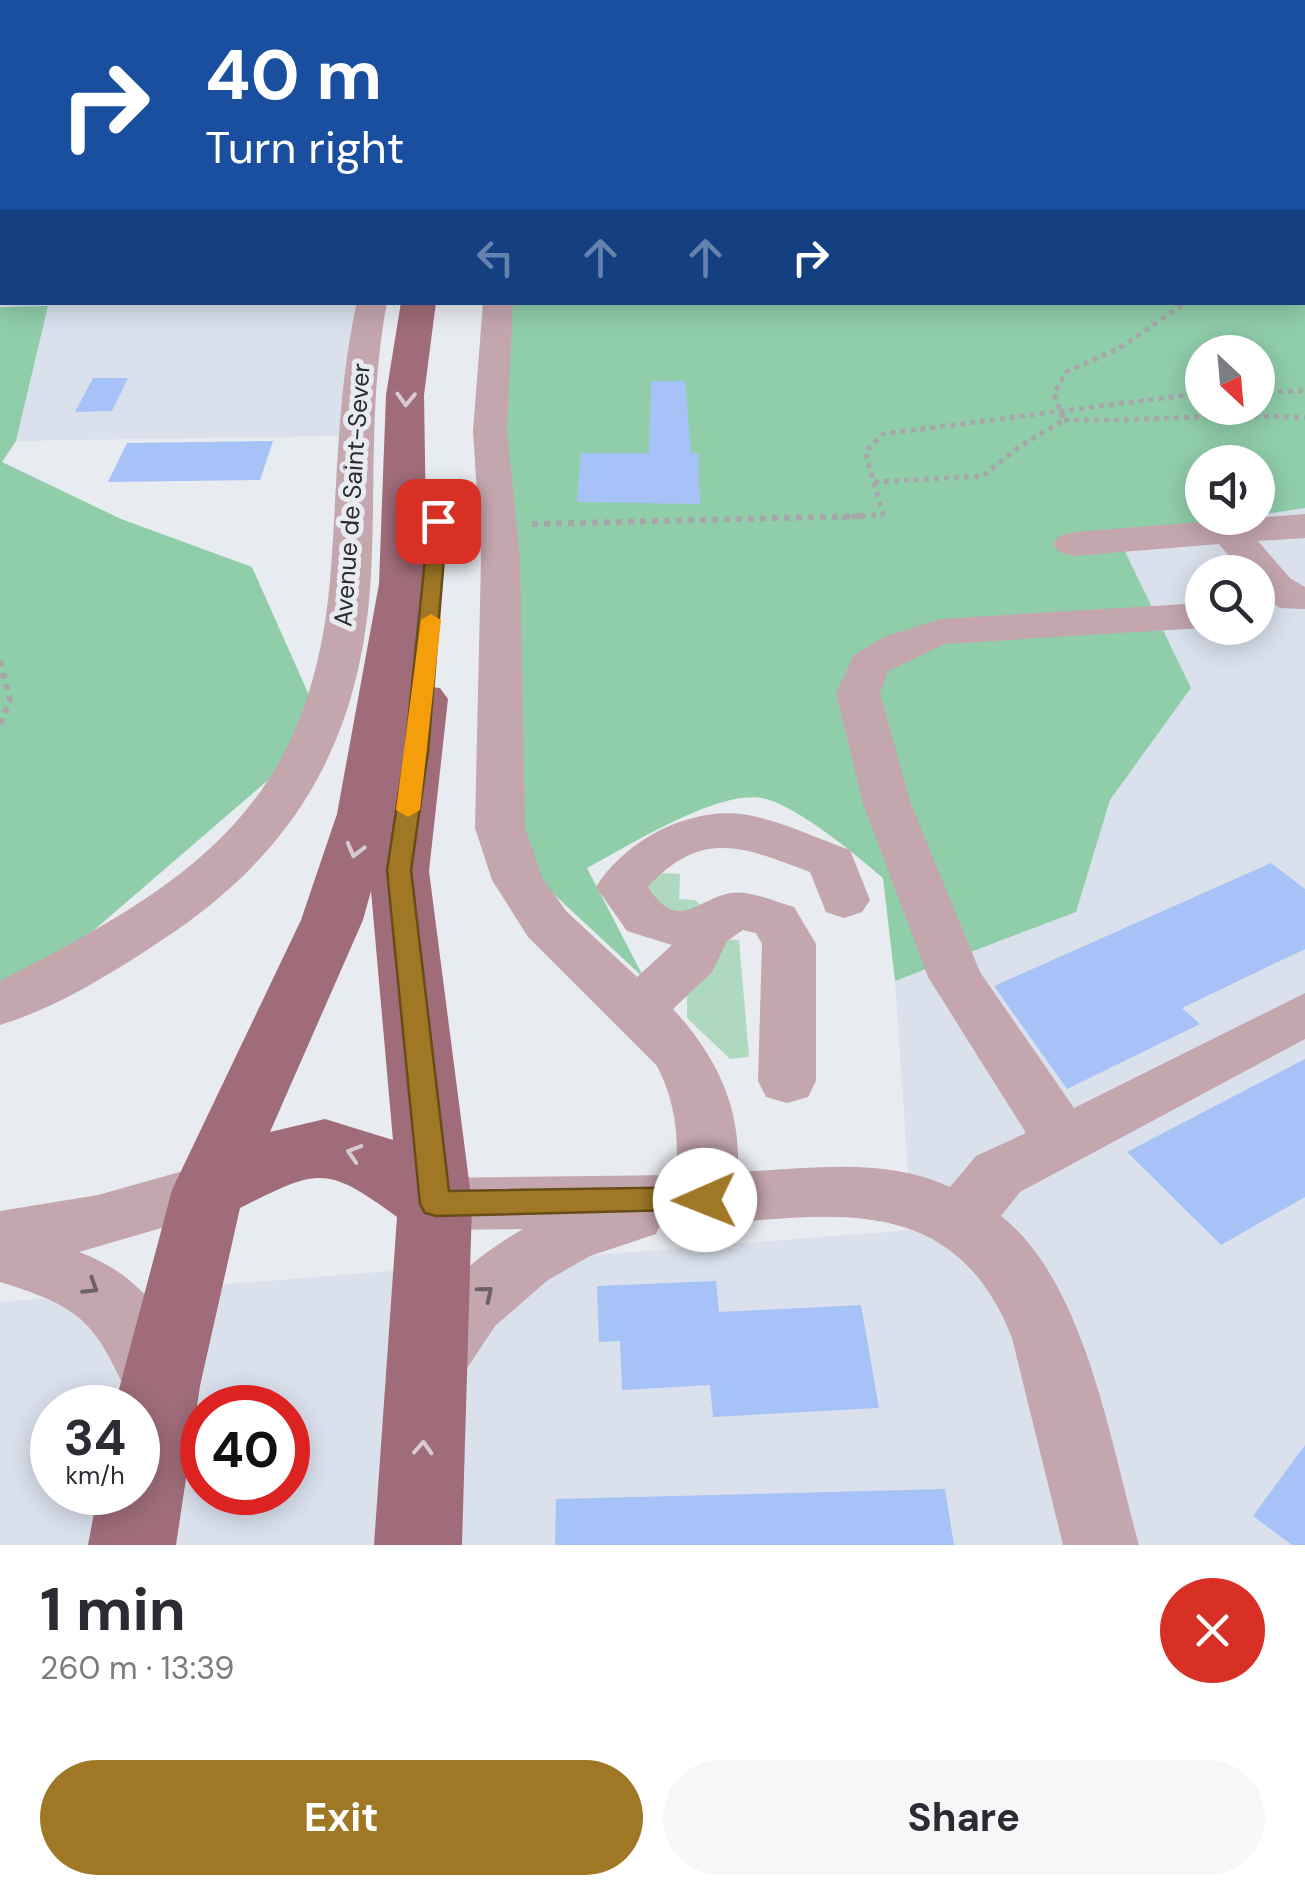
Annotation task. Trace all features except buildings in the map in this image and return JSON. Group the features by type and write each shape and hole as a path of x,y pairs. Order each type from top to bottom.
{"main road":[{"path":"159,1385 208,1190 332,920 365,814 403,584 405,395 419,305"},
{"path":"418,1545 436,1204 399,870 436,582 441,354 448,305"},
{"path":"208,1190 274,1158 320,1146 360,1152 436,1204"},
{"path":"132,1545 137,1515"}],"street":[{"name":"Avenue de Saint-Sever","path":"0,1005 117,946 214,880 251,845 291,793 319,738 350,599 358,379 371,305"},
{"path":"498,305 490,430 499,524 502,676 495,798 501,837 517,879 542,918 670,1038 686,1062 709,1112 712,1155 705,1200"},
{"path":"1235,539 1305,526"},
{"path":"1235,539 1286,600"},
{"path":"1078,551 1235,539 1305,541"},
{"path":"1064,1142 955,977 887,804 858,693 870,664 899,646 940,632 1185,616"},
{"path":"705,930 658,924 633,912 622,887 629,869 686,841 738,830 832,862 844,900"},
{"path":"638,1009 693,958 705,930 735,910 775,920 790,944 787,1080"},
{"path":"960,1221 998,1174 1305,1014"},
{"path":"0,1238 98,1222 208,1190"},
{"path":"436,1204 705,1200 867,1191 916,1200 960,1221 1000,1252 1028,1291 1046,1338 1101,1545"},
{"path":"427,1369 472,1304 531,1256 598,1223 705,1200"},
{"path":"0,1254 85,1280 108,1297 128,1319 159,1385"}],"path":[{"path":"1064,420 1054,394 1066,372 1118,349 1182,305"},
{"path":"1275,392 1305,391"},
{"path":"499,524 826,520 883,514 865,452 884,434 1185,395"},
{"path":"874,482 983,476 1020,446 1064,420 1144,422 1169,416 1249,414 1305,418"},
{"path":"0,662 10,700 0,725"}],"shaded area":[{"path":"368,305 341,436 16,441 48,307 0,307"},
{"path":"1305,508 1305,1545 0,1545 0,1302 912,1230 895,981 1076,912 1110,800 1191,688 1116,535 1185,525 1185,535 1275,535 1275,512"}],"green space":[{"path":"507,305 1305,305 1305,508 1275,512 1275,445 1185,445 1185,526 1117,535 1191,688 1110,800 1076,912 895,981 883,878 795,812 766,799 747,797 725,801 675,821 587,868 644,978 502,846"},
{"path":"48,306 16,441 2,462 121,519 252,567 325,731 0,1011 0,307"},
{"path":"658,873 680,874 679,899 695,900 703,907 694,918 652,909 646,880"},
{"path":"722,939 739,940 749,1057 730,1059 687,1018 687,994"}],"slow traffic":[{"path":"408,810 431,620"}],"route":[{"path":"438,521 436,582 399,870 436,1204 705,1200"}]}
